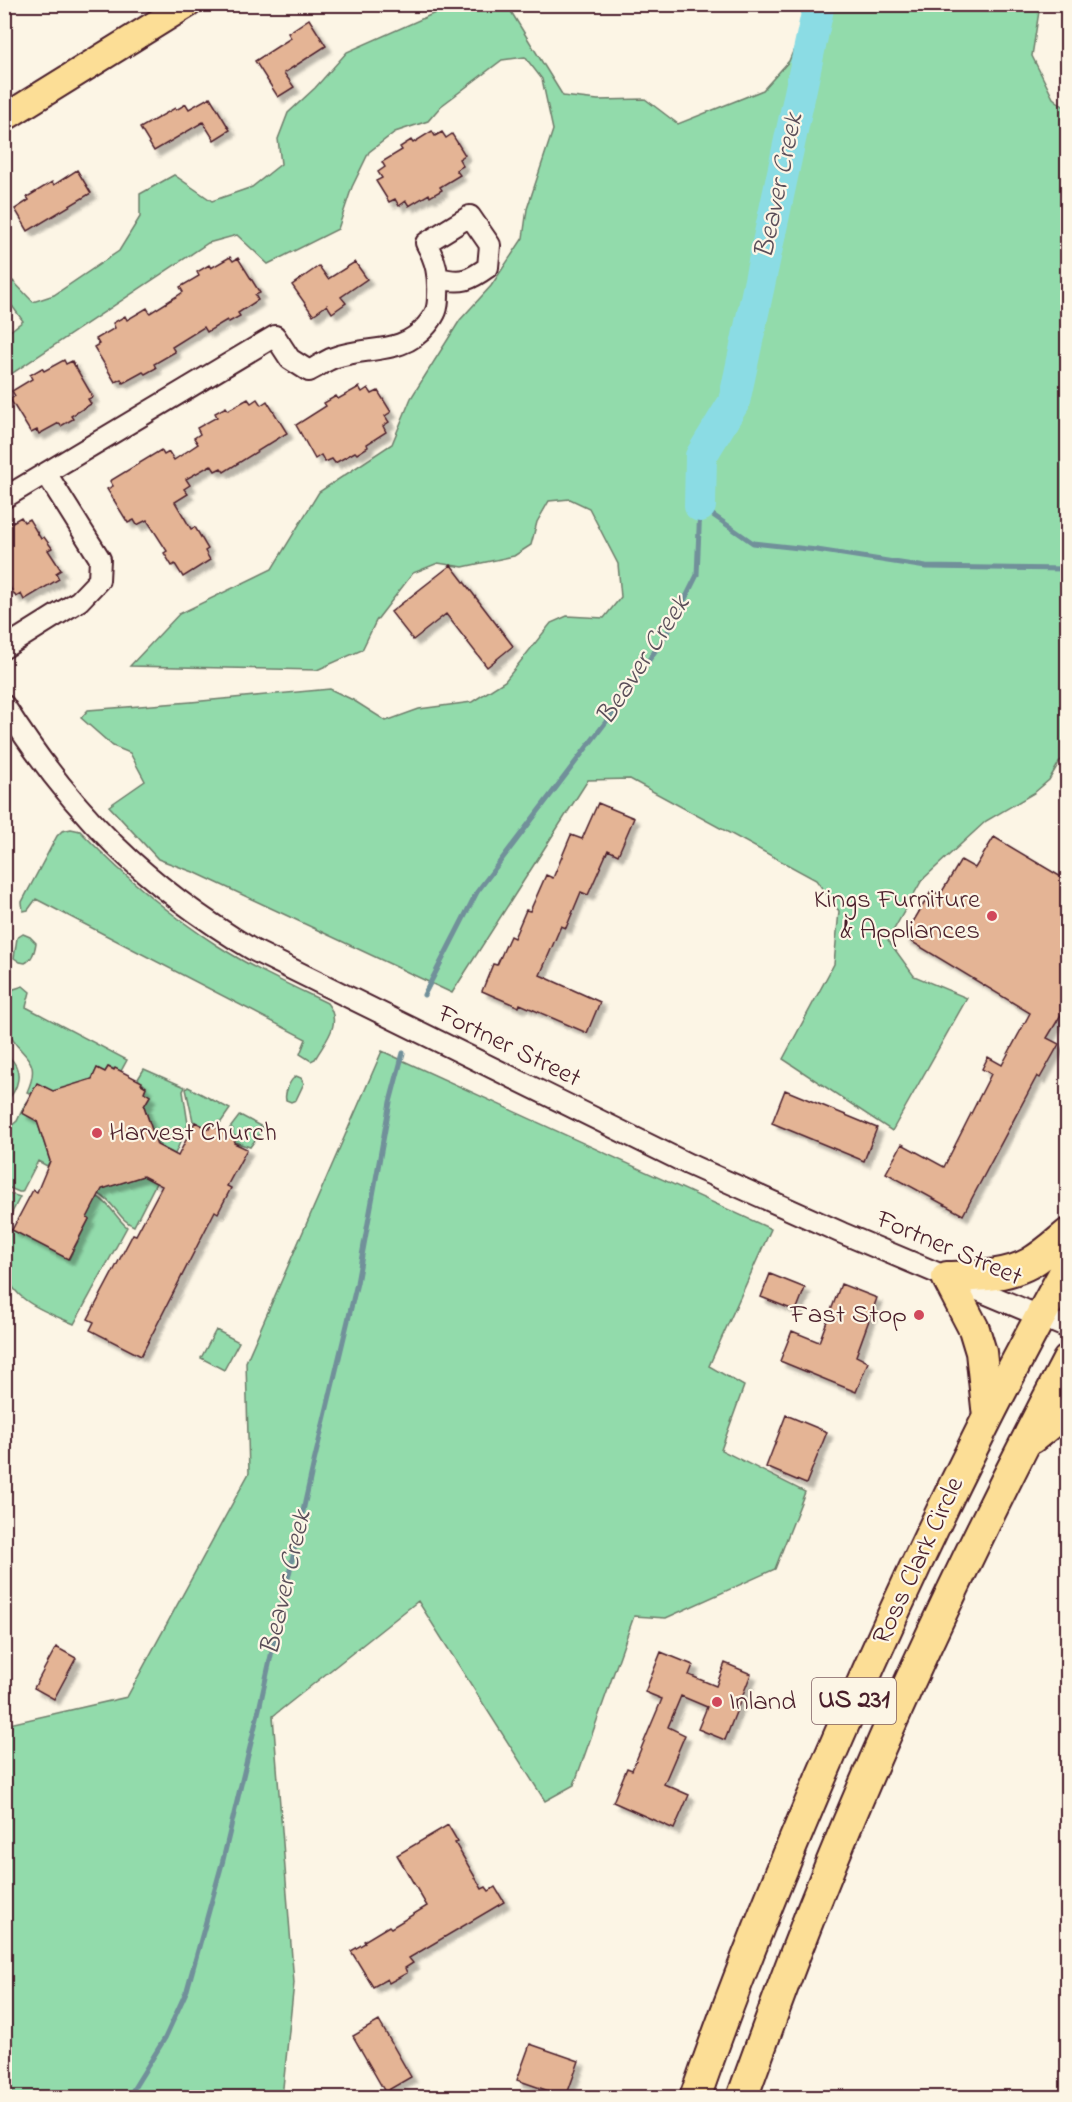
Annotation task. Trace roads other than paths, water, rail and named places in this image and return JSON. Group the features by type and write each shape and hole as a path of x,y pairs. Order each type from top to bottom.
{"highway":[{"path":"988,1417 981,1352 974,1329 947,1277 991,1275 1013,1270 1030,1263 1068,1234"},
{"name":"Ross Clark Circle","path":"695,2097 800,1826 869,1667 988,1417 1068,1266"},
{"name":"Ross Clark Circle","path":"742,2097 794,1956 905,1694 1023,1445 1068,1360"},
{"path":"1023,1445 1068,1409"},
{"path":"800,1826 841,1842"}],"main road":[{"path":"4,118 188,4"}],"street":[{"path":"4,498 275,336 290,359 309,371 333,358 392,347 417,337 438,312 439,278"},
{"path":"4,648 79,601 99,580 100,559 46,473"},
{"name":"Fortner Street","path":"4,705 65,792 116,847 162,889 222,931 288,968 688,1164 1068,1328"}],"waterway":[{"name":"Beaver Creek","path":"700,506 701,456 734,402 819,4"},
{"path":"700,506 753,543 817,550 926,567 1068,569"},
{"name":"Beaver Creek","path":"424,995 477,892 621,702 671,627 697,575 700,506"},
{"name":"Beaver Creek","path":"128,2098 165,2038 187,1990 223,1860 357,1283 390,1102 403,1053"},
{"path":"132,2091 146,2098"}],"place":[{"name":"Kings Furniture & Appliances","path":"992,916"},
{"name":"Harvest Church","path":"97,1133"},
{"name":"Fast Stop","path":"919,1315"},
{"name":"Inland","path":"717,1702"}]}
